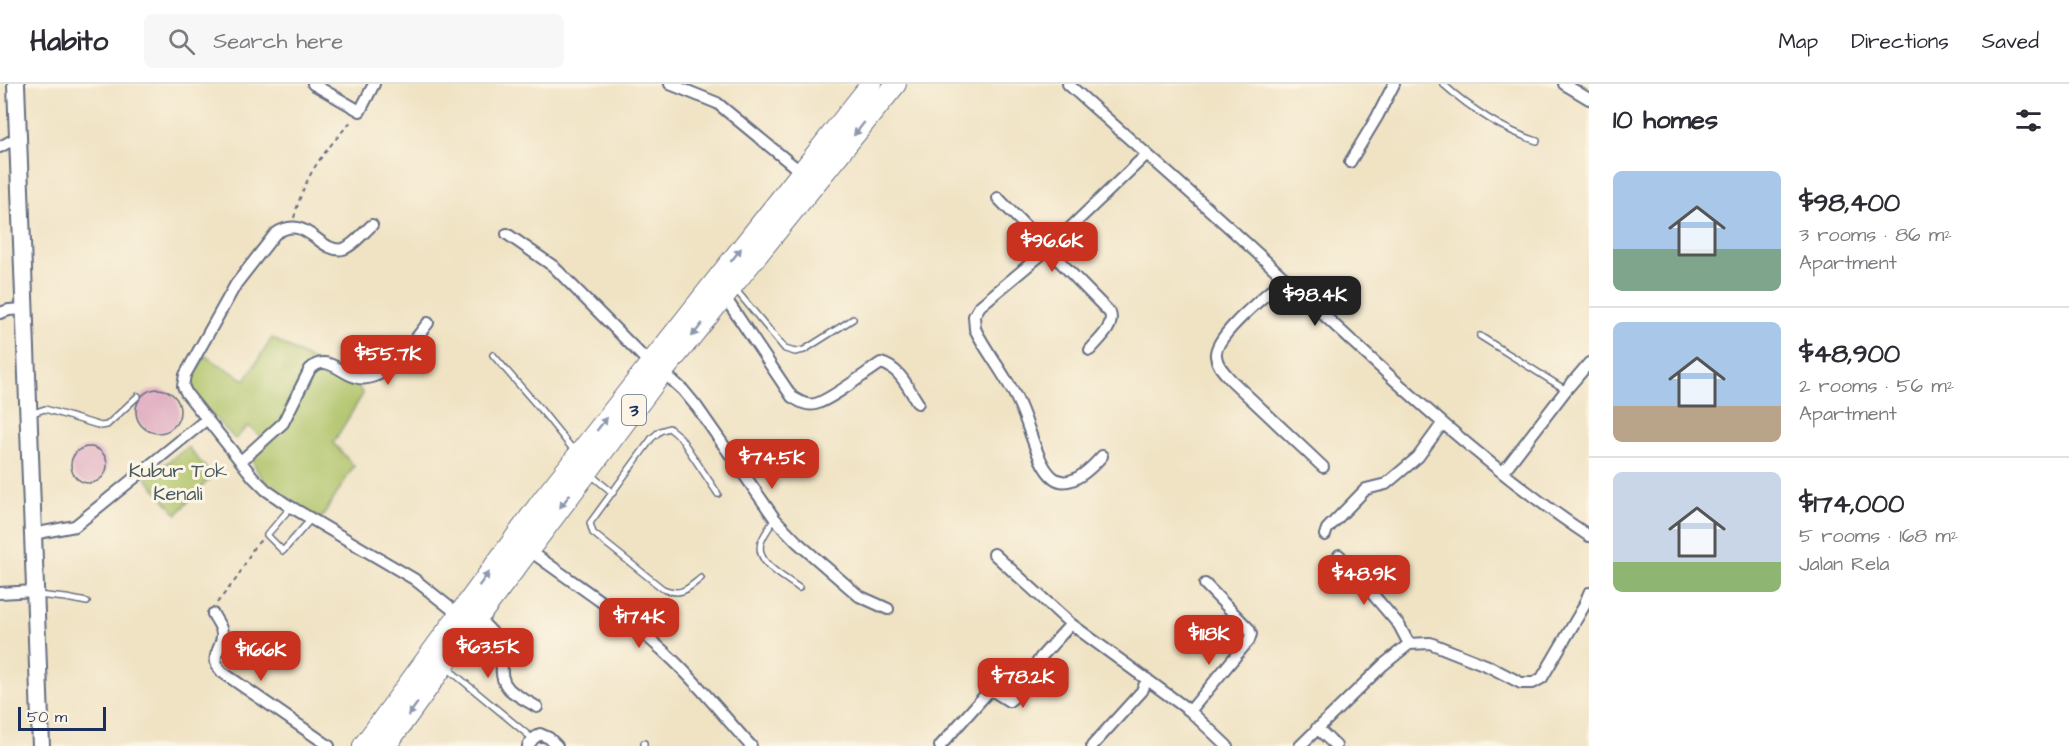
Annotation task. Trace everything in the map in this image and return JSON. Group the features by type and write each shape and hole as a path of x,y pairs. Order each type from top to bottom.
{"highway":[{"name":"3","path":"363,746 458,614 582,464 801,172 871,84"},
{"name":"3","path":"656,368 728,291 896,84"},
{"name":"3","path":"386,746 529,550 582,464"}],"main road":[{"path":"16,84 41,746"}],"street":[{"path":"313,84 360,111 374,84"},
{"path":"670,84 717,103 801,172"},
{"path":"1068,84 1285,278 1442,424 1589,536"},
{"path":"1350,162 1394,84"},
{"path":"1564,84 1589,99"},
{"path":"0,147 18,137"},
{"path":"1102,456 1081,477 1068,483 1057,480 1047,471 1040,459 1019,404 975,329 974,316 980,306 1048,249 1146,155"},
{"path":"998,198 1112,318 1110,326 1090,350"},
{"path":"372,225 348,247 341,250 292,226 275,234 236,284 185,375 183,386 187,394 266,490 414,579 458,614"},
{"path":"507,234 553,266 656,368 683,390 775,519 797,542 859,596 888,609"},
{"path":"1285,278 1233,326 1219,343 1215,354 1220,367 1232,380 1323,467"},
{"path":"728,291 792,397 803,404 814,405 825,400 881,363 891,366 899,374 918,403"},
{"path":"0,313 24,309"},
{"path":"241,461 283,423 310,369 316,364 325,362 358,380 372,377 389,369 428,323"},
{"path":"1503,472 1589,363"},
{"path":"33,534 75,526 207,419"},
{"path":"1325,535 1327,529 1366,489 1386,484 1418,457 1442,424"},
{"path":"529,550 674,660 751,746"},
{"path":"994,554 1071,624 1191,711 1227,746"},
{"path":"1339,555 1399,625 1409,644"},
{"path":"1191,711 1249,640 1251,634 1249,629 1205,584"},
{"path":"0,593 35,593"},
{"path":"1300,746 1392,657 1409,644 1430,643 1488,666 1521,683 1533,683 1542,678 1549,668 1589,593"},
{"path":"213,614 221,627 222,636 215,658 216,666 329,746"},
{"path":"478,618 499,642 502,652 502,678 508,688 537,707"},
{"path":"940,746 988,692 993,691 1010,701 1041,657 1071,624"},
{"path":"1092,746 1142,691 1147,679"},
{"path":"1317,728 1336,746"},
{"path":"530,743 540,734 556,746"}],"lane":[{"path":"1443,84 1496,123 1516,135 1537,141"},
{"path":"728,291 785,349 795,352 804,350 853,320"},
{"path":"1480,336 1566,390"},
{"path":"494,356 542,411 582,464 613,493"},
{"path":"28,414 45,409 101,426 107,425 138,396"},
{"path":"701,578 684,591 675,594 663,589 593,533 590,523 652,438 660,431 669,428 680,437 718,494"},
{"path":"291,507 267,535 283,551 311,519"},
{"path":"775,519 762,539 760,554 764,562 799,588"},
{"path":"35,593 87,602"},
{"path":"444,665 530,743"}],"path":[{"path":"292,226 310,172 317,160 360,111"},
{"path":"213,614 254,547 267,535"}],"green space":[{"name":"Kubur Tok Kenali","path":"272,338 358,386 363,394 333,443 354,466 321,519 280,494 256,469 252,458 263,438 248,426 235,439 196,398 190,382 205,356 245,380"},
{"name":"Kubur Tok Kenali","path":"188,447 212,476 177,514 146,478"}],"building":[{"path":"158,389 173,396 180,411 173,426 158,433 143,426 136,411 143,396"},
{"path":"89,447 102,452 107,465 102,478 89,483 76,478 71,465 76,452"}]}
